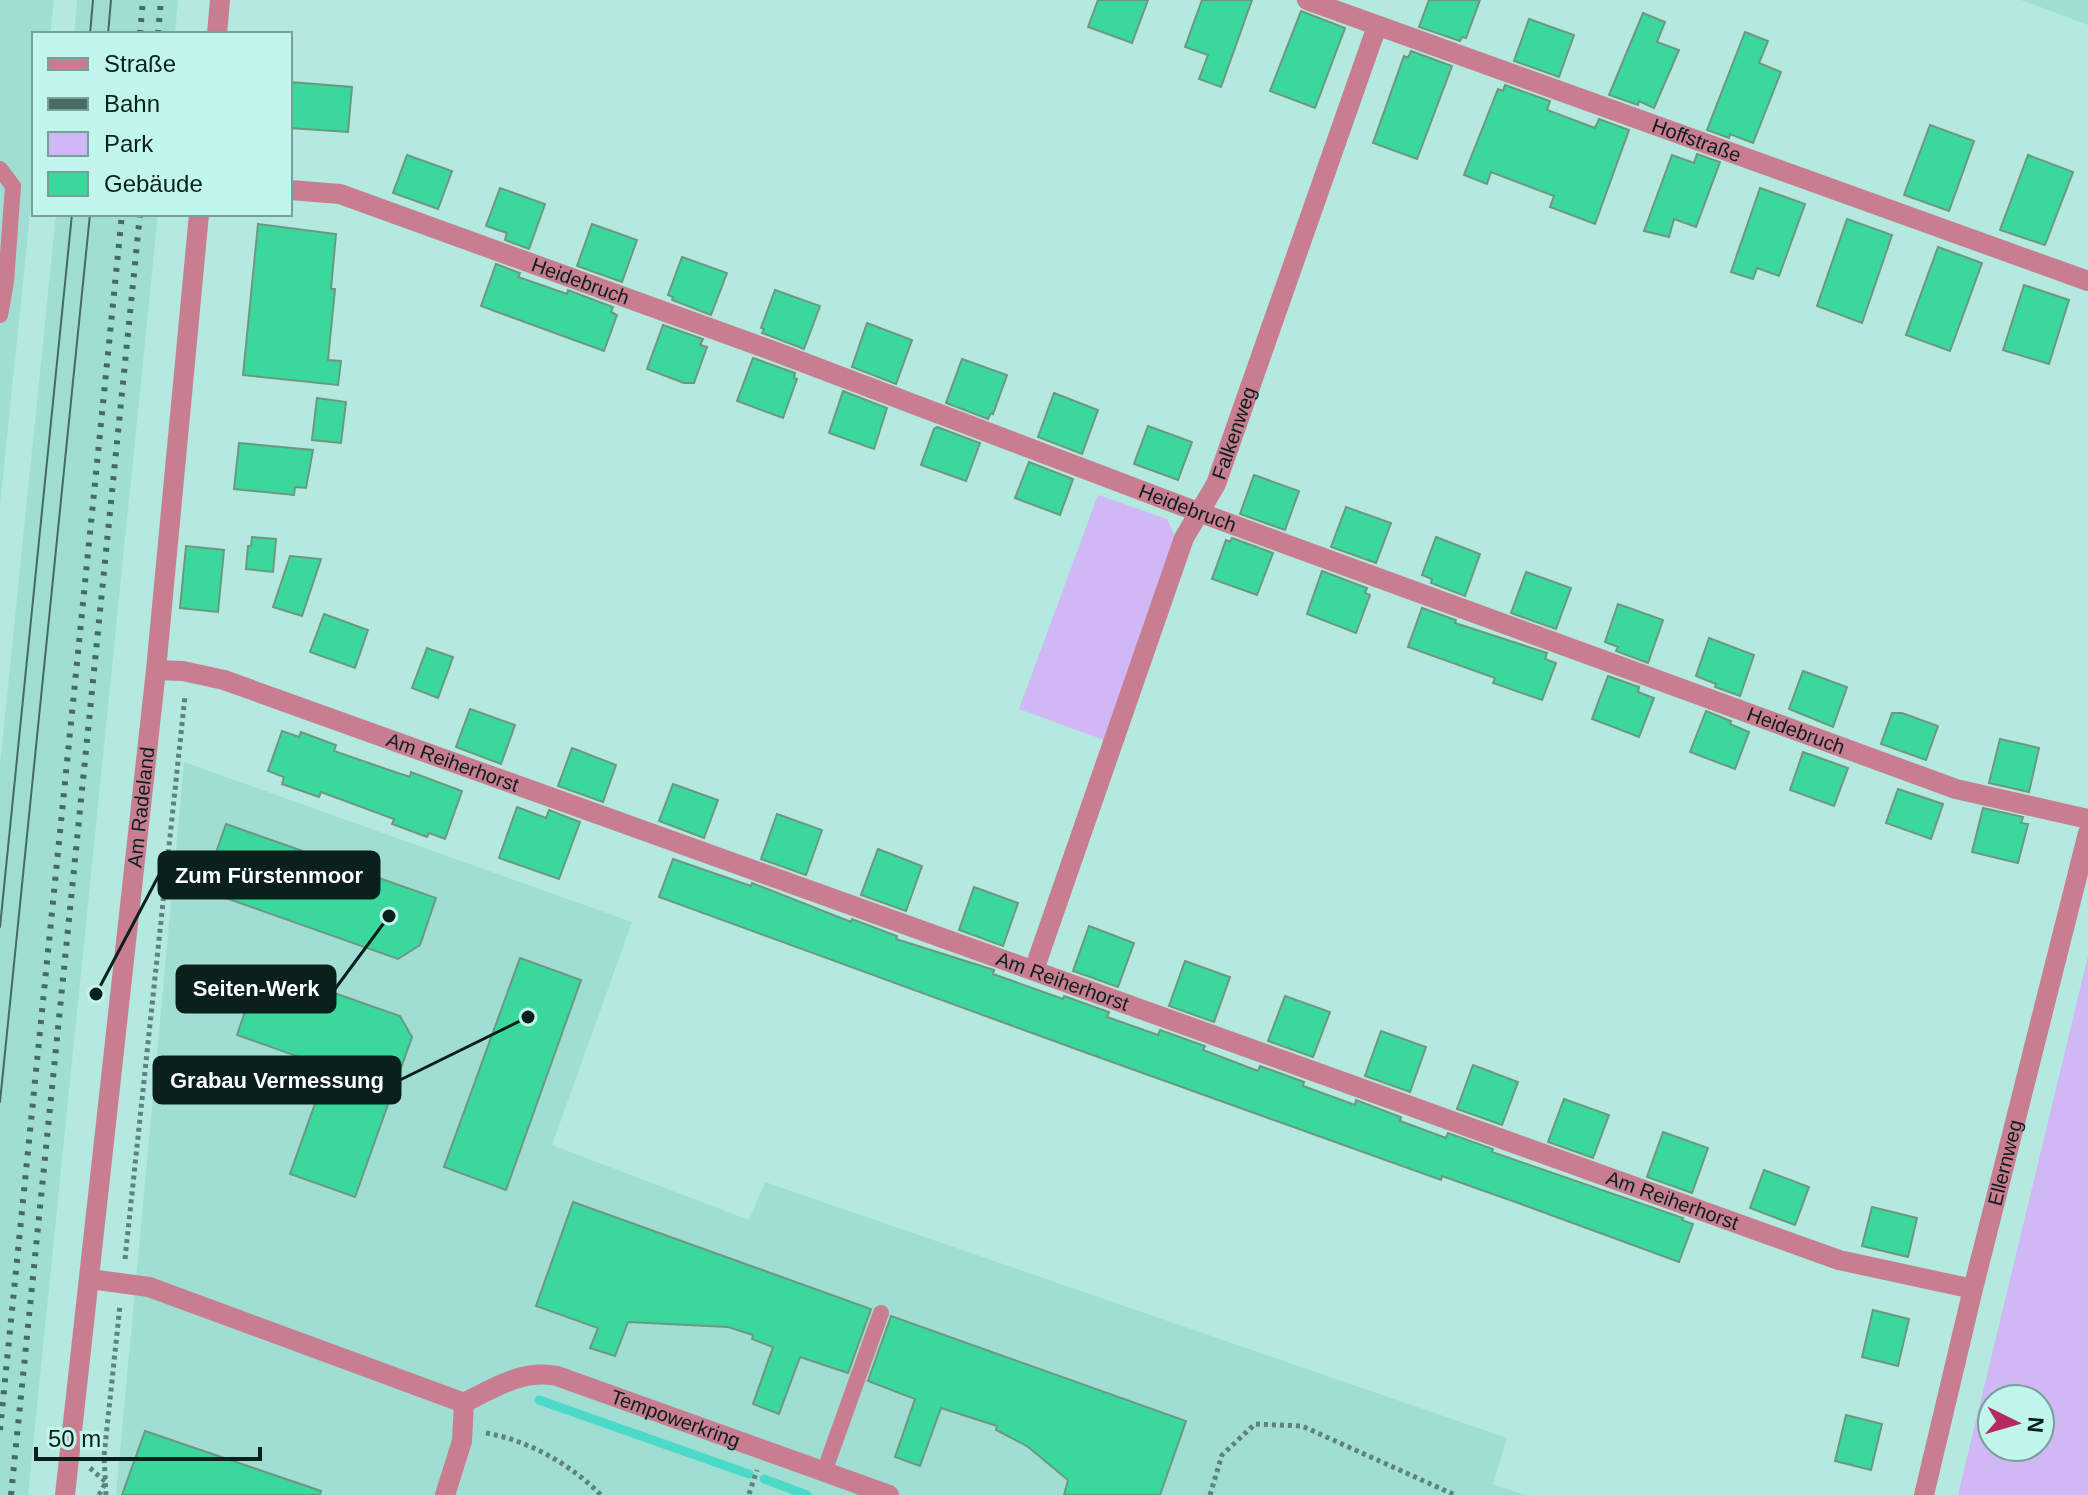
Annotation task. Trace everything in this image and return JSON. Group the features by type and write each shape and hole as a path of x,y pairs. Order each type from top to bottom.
{"street":[{"path":"217,32 220,0"},
{"name":"Hoffstraße","path":"1307,0 2088,281"},
{"name":"Falkenweg","path":"1034,970 1184,538 1216,484 1377,26"},
{"name":"Heidebruch","path":"292,190 340,194 1956,789 2088,819"},
{"name":"Am Radeland","path":"65,1495 156,670 199,216"},
{"name":"Am Reiherhorst","path":"156,670 183,671 224,680 1839,1260 1973,1289"},
{"name":"Ellernweg","path":"1924,1495 2088,833"},
{"path":"90,1279 149,1287 464,1403 462,1441 445,1495"},
{"name":"Tempowerkring","path":"464,1403 517,1378 547,1374 889,1495"}],"lane":[{"path":"0,169 13,186 6,282 0,315"},
{"path":"824,1472 881,1313"}],"path":[{"path":"106,1495 104,1456 186,700 183,671"},
{"path":"1210,1495 1222,1455 1255,1424 1302,1426 1455,1495"},
{"path":"478,1432 523,1443 562,1463 601,1495"}],"shaded area":[{"path":"0,0 54,0 50,32 32,32 32,195 0,505"},
{"path":"77,0 178,0 175,32 74,32"},
{"path":"2021,0 2088,0 2088,25"},
{"path":"56,216 158,216 28,1495 0,1495 0,765"},
{"path":"184,762 632,922 552,1145 749,1220 765,1182 1507,1438 1493,1484 1524,1495 116,1495"}],"green space":[{"path":"1098,495 1167,519 1177,541 1104,740 1019,709"},
{"path":"2088,956 2088,1495 1958,1495 1976,1420 1976,1463 2056,1463 2056,1383 1985,1383"}],"building":[{"path":"1098,0 1148,0 1132,43 1088,27"},
{"path":"1202,0 1252,0 1221,87 1199,79 1208,55 1185,47"},
{"path":"1429,0 1480,0 1466,38 1462,37 1460,41 1419,27"},
{"path":"1301,11 1345,28 1315,108 1270,91"},
{"path":"1643,13 1665,22 1657,42 1679,50 1654,108 1639,101 1638,105 1609,95"},
{"path":"1529,19 1574,35 1559,77 1514,61"},
{"path":"1745,32 1768,41 1759,63 1781,72 1753,143 1730,134 1729,138 1707,130"},
{"path":"1411,51 1452,66 1417,159 1373,143 1404,56 1408,58"},
{"path":"292,82 352,87 348,132 292,128"},
{"path":"1505,85 1550,101 1547,110 1595,128 1599,119 1629,130 1595,224 1550,207 1554,196 1491,172 1487,184 1464,175 1498,89 1503,91"},
{"path":"1930,125 1974,141 1949,211 1904,195"},
{"path":"1697,154 1720,162 1696,227 1674,219 1669,237 1644,231 1672,155 1694,163"},
{"path":"407,155 452,171 438,209 393,193"},
{"path":"2028,155 2073,172 2045,245 2000,230"},
{"path":"500,188 545,204 529,249 505,240 507,233 486,226"},
{"path":"1760,188 1805,204 1779,276 1757,268 1753,279 1731,272"},
{"path":"1847,219 1892,235 1862,323 1817,306"},
{"path":"258,224 336,234 331,289 335,289 328,360 341,361 338,385 243,375"},
{"path":"592,224 637,240 622,282 577,266"},
{"path":"1938,247 1982,263 1950,351 1906,335"},
{"path":"682,257 727,273 711,315 672,300 673,297 668,295"},
{"path":"496,264 520,273 518,277 567,294 568,290 613,307 611,312 617,315 604,351 481,306"},
{"path":"2024,285 2069,300 2049,364 2003,350"},
{"path":"775,290 820,306 804,349 762,333 764,329 761,328"},
{"path":"867,323 912,340 896,384 852,367"},
{"path":"663,325 703,339 700,345 707,347 694,383 684,383 647,369"},
{"path":"753,358 795,373 794,378 797,379 783,418 737,401"},
{"path":"962,359 1007,375 993,414 988,419 946,403"},
{"path":"843,391 887,408 874,449 829,433"},
{"path":"1054,393 1098,410 1082,454 1038,437"},
{"path":"317,398 346,402 341,443 312,440"},
{"path":"1148,426 1192,442 1178,480 1134,464"},
{"path":"937,427 980,443 966,481 921,465"},
{"path":"239,443 313,450 306,488 295,487 294,495 234,489"},
{"path":"1029,462 1073,479 1060,515 1015,498"},
{"path":"1254,475 1299,491 1285,530 1240,514"},
{"path":"1346,507 1391,523 1376,563 1331,547"},
{"path":"252,537 276,539 273,572 246,569"},
{"path":"1436,537 1480,554 1465,596 1431,583 1432,579 1422,575"},
{"path":"1232,538 1273,553 1257,595 1212,579 1226,540 1230,542"},
{"path":"186,546 224,550 218,612 180,608"},
{"path":"290,556 321,559 302,616 273,607"},
{"path":"1322,571 1367,588 1365,593 1370,595 1356,633 1307,614"},
{"path":"1526,572 1571,588 1556,629 1511,613"},
{"path":"1618,604 1663,620 1648,663 1616,651 1618,647 1605,642"},
{"path":"1422,608 1456,620 1455,623 1547,653 1545,659 1556,663 1542,700 1493,683 1495,678 1408,647"},
{"path":"324,614 368,630 355,668 310,652"},
{"path":"1709,638 1754,655 1740,696 1696,676"},
{"path":"427,648 453,657 438,698 412,688"},
{"path":"1803,671 1847,687 1833,727 1789,709"},
{"path":"1608,676 1639,687 1638,692 1654,698 1639,737 1592,719"},
{"path":"470,709 515,725 501,764 456,747"},
{"path":"1706,711 1749,732 1735,769 1690,752"},
{"path":"1892,713 1902,713 1938,726 1926,760 1881,744"},
{"path":"282,731 299,737 301,732 336,745 334,751 410,777 411,772 462,791 445,839 429,833 427,837 392,824 394,819 321,792 319,797 282,784 284,777 268,771"},
{"path":"2000,739 2039,748 2029,792 1989,783"},
{"path":"572,748 616,765 603,802 558,786"},
{"path":"1803,752 1848,768 1834,806 1790,790"},
{"path":"673,784 718,800 704,838 659,821"},
{"path":"1898,789 1943,804 1931,839 1886,823"},
{"path":"517,807 546,818 549,810 580,822 559,879 499,858"},
{"path":"1983,808 2023,817 2021,823 2028,824 2018,863 1972,852"},
{"path":"777,814 822,830 806,875 761,859"},
{"path":"226,824 436,898 420,945 398,959 203,890"},
{"path":"878,849 922,866 906,911 861,895"},
{"path":"673,859 751,886 752,883 851,922 852,919 897,936 896,939 994,970 993,974 1109,1012 1107,1017 1158,1035 1160,1030 1205,1046 1203,1050 1258,1071 1260,1066 1355,1105 1356,1100 1446,1138 1448,1133 1493,1149 1492,1152 1683,1218 1693,1224 1679,1262 1442,1176 1441,1180 659,897"},
{"path":"974,887 1018,903 1003,946 959,930"},
{"path":"1089,926 1134,943 1118,987 1073,971"},
{"path":"520,958 581,980 506,1190 444,1167"},
{"path":"1185,961 1230,977 1214,1022 1169,1006"},
{"path":"260,967 400,1016 412,1037 355,1197 290,1174 328,1067 237,1035"},
{"path":"1285,996 1330,1012 1313,1057 1268,1041"},
{"path":"1381,1031 1426,1047 1410,1092 1365,1076"},
{"path":"1473,1065 1518,1082 1502,1125 1457,1109"},
{"path":"1564,1099 1609,1115 1593,1158 1548,1142"},
{"path":"1663,1132 1708,1148 1692,1193 1647,1177"},
{"path":"1764,1170 1809,1187 1795,1225 1750,1208"},
{"path":"573,1202 871,1309 848,1373 800,1357 779,1414 753,1404 773,1347 752,1339 753,1335 728,1327 628,1322 615,1356 590,1348 598,1328 536,1306"},
{"path":"1872,1207 1917,1218 1908,1257 1862,1246"},
{"path":"1873,1310 1909,1319 1898,1366 1862,1357"},
{"path":"891,1316 1186,1421 1160,1495 1064,1495 1068,1480 1027,1446 996,1430 997,1426 941,1408 920,1466 895,1457 915,1399 868,1381"},
{"path":"1846,1415 1882,1424 1871,1470 1835,1461"},
{"path":"145,1431 321,1491 320,1495 122,1495"}],"waterway":[{"path":"539,1400 749,1474"},
{"path":"764,1479 807,1495"}],"tram line":[{"path":"90,32 93,0"},
{"path":"108,32 111,0"},
{"path":"0,927 72,216"},
{"path":"0,1102 90,216"}],"railway":[{"path":"140,32 143,0"},
{"path":"158,32 161,0"},
{"path":"0,1430 122,216"},
{"path":"11,1495 140,216"}],"place":[{"name":"Seiten-Werk","path":"389,916"},
{"name":"Zum Fürstenmoor","path":"96,994"},
{"name":"Grabau Vermessung","path":"528,1017"}]}
